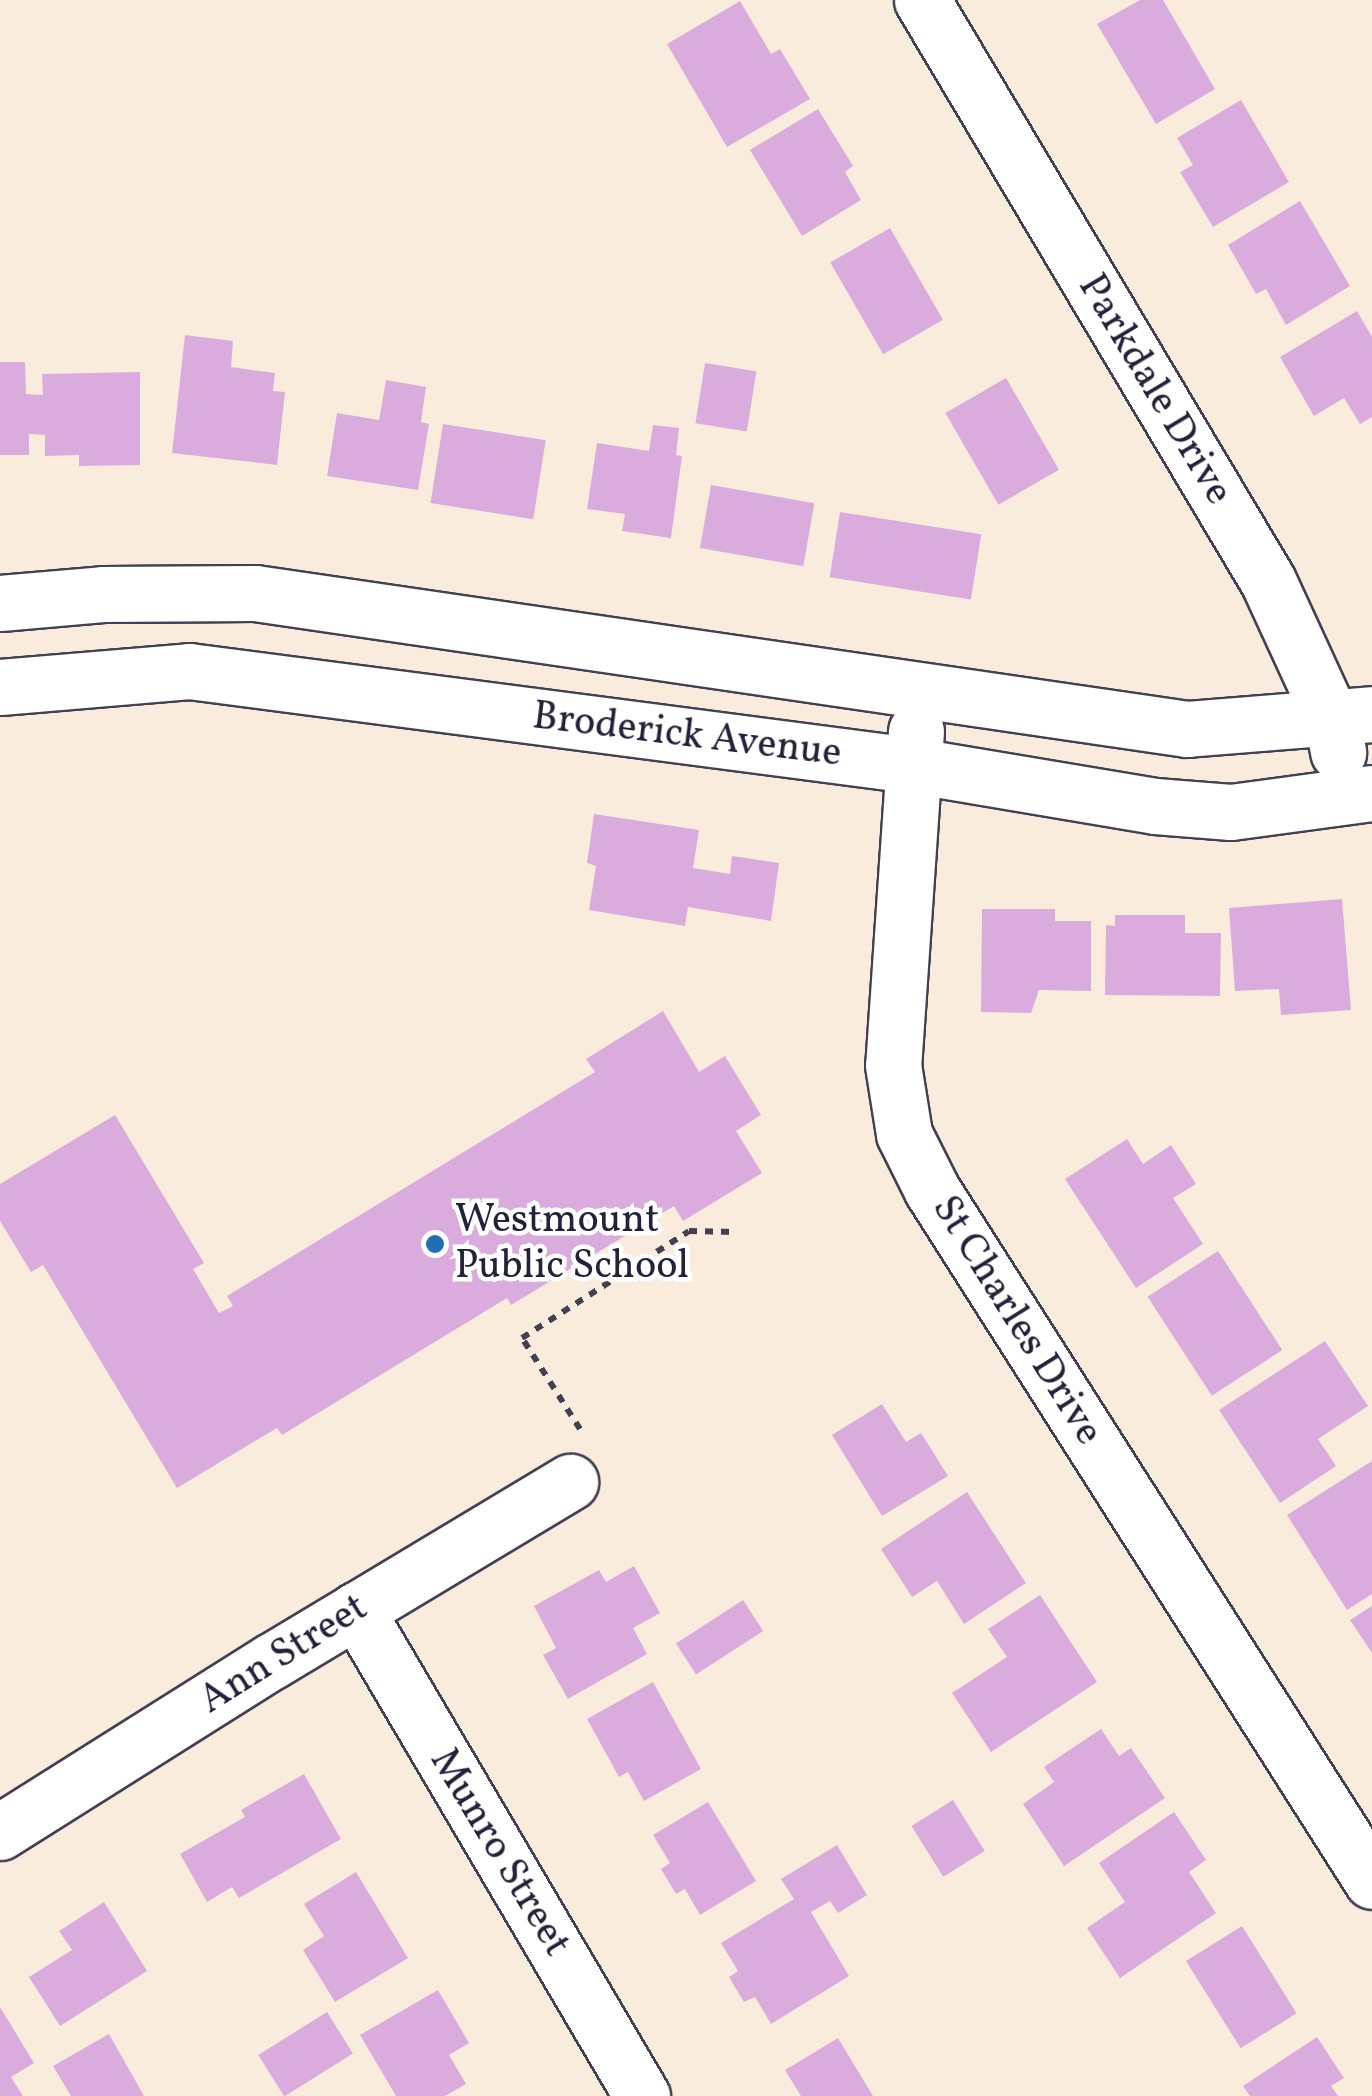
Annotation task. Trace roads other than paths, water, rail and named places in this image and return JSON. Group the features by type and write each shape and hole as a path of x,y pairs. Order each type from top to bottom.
{"street":[{"name":"Parkdale Drive","path":"922,0 1352,717 1359,795"},
{"name":"Broderick Avenue","path":"0,602 103,594 255,592 1188,728 1352,717"},
{"name":"Broderick Avenue","path":"0,686 188,672 911,765 1155,806 1212,810 1359,795"},
{"name":"St Charles Drive","path":"921,690 911,765 893,1065 904,1134 932,1190 1372,1881"},
{"name":"Ann Street","path":"0,1832 570,1482"},
{"name":"Munro Street","path":"356,1610 642,2096"}],"place":[{"name":"Westmount Public School","path":"435,1244"}]}
